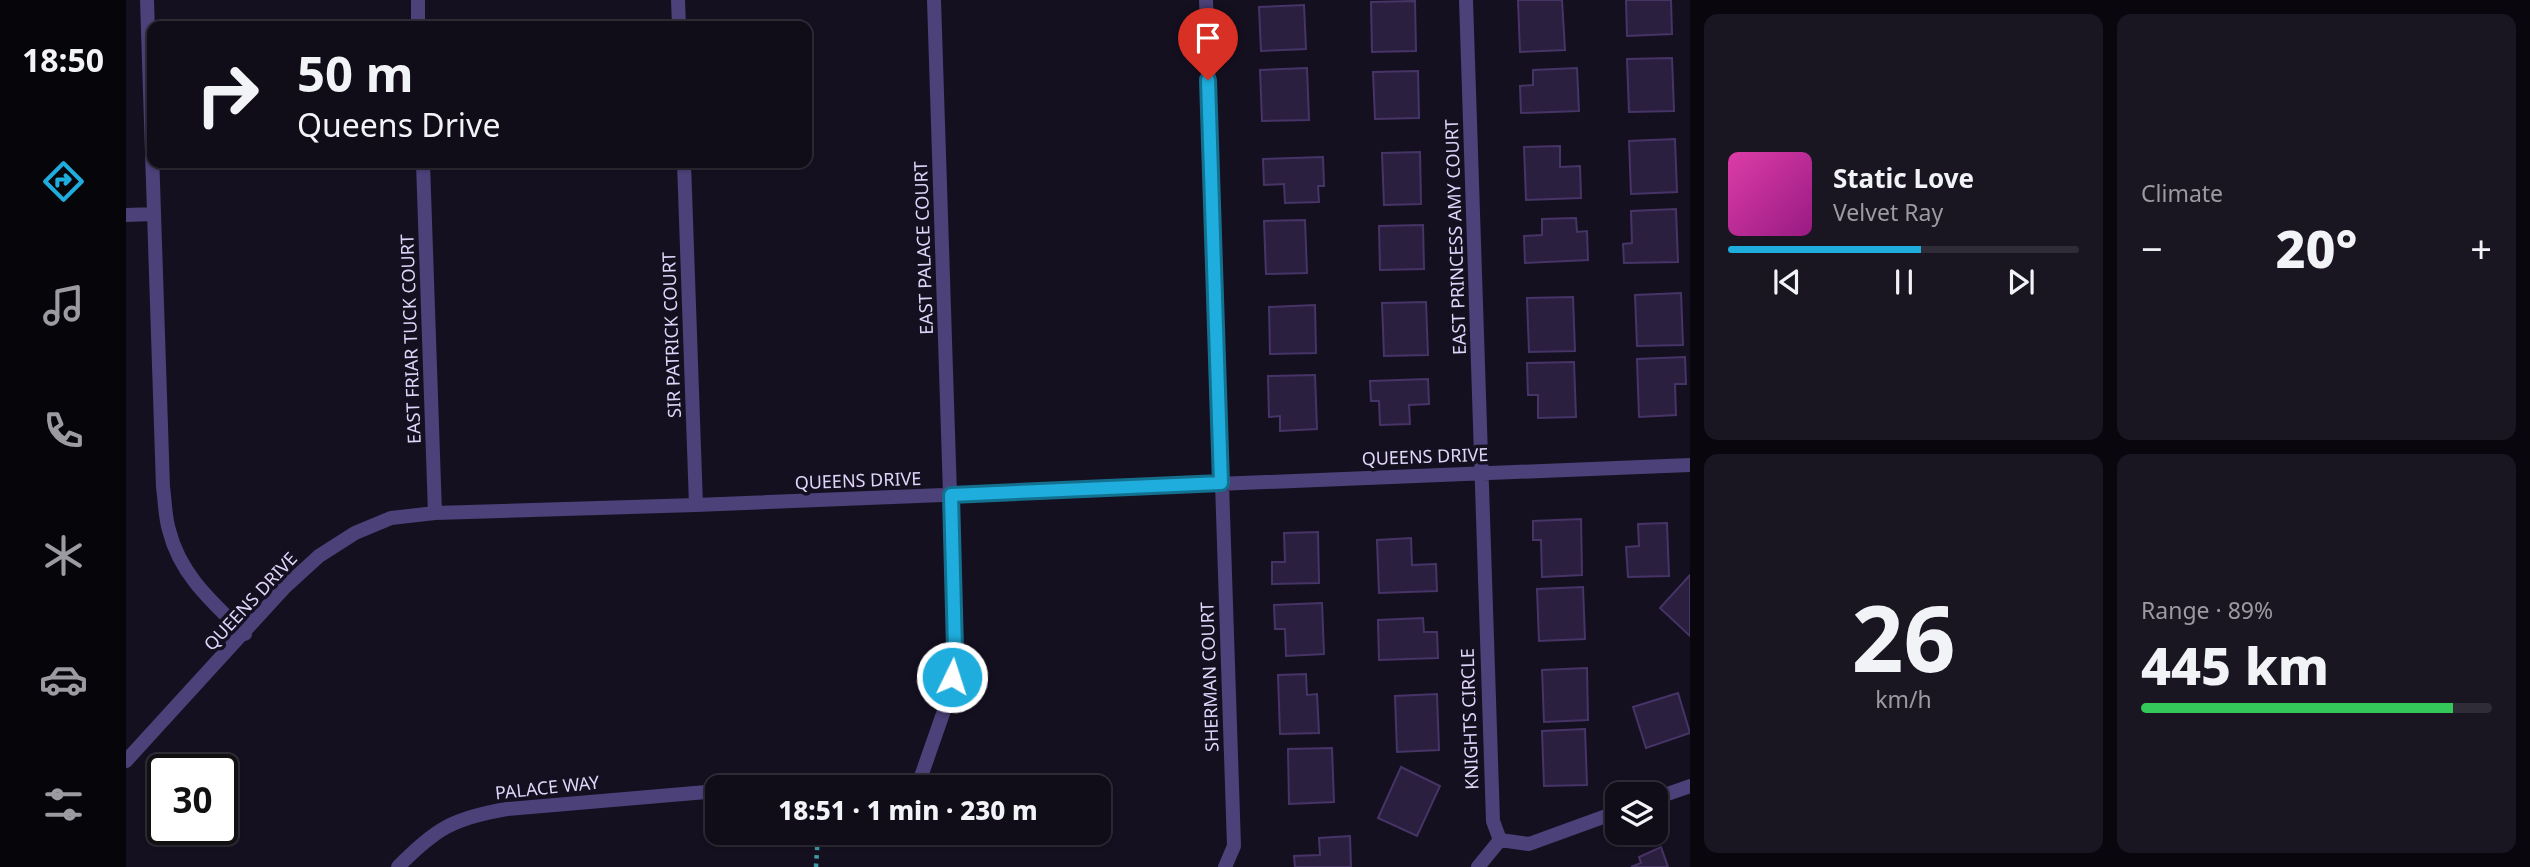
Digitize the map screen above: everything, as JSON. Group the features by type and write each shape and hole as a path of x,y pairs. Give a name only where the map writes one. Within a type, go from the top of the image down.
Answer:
{"street":[{"path":"147,0 148,21"},
{"path":"418,0 418,21"},
{"path":"678,0 679,21"},
{"name":"EAST PALACE COURT","path":"933,0 951,495"},
{"name":"SHERMAN COURT","path":"1206,0 1234,846 1226,867"},
{"name":"EAST PRINCESS AMY COURT","path":"1466,0 1481,473"},
{"path":"152,168 163,487 169,530 181,562 200,590 245,634"},
{"name":"EAST FRIAR TUCK COURT","path":"423,168 435,513"},
{"name":"SIR PATRICK COURT","path":"684,168 696,505"},
{"path":"126,215 154,214"},
{"name":"QUEENS DRIVE","path":"126,761 245,634 285,587 319,556 355,533 391,518 435,513 1690,465"},
{"name":"KNIGHTS CIRCLE","path":"1481,473 1491,794 1493,821 1500,840"},
{"path":"922,775 947,702 955,649 951,495"},
{"path":"1668,794 1690,786"},
{"name":"PALACE WAY","path":"398,867 443,827 476,814 705,792"},
{"path":"1478,867 1500,840 1529,844 1605,816"}],"path":[{"path":"816,867 817,845"}],"building":[{"path":"1518,0 1562,0 1565,50 1520,52"},
{"path":"1626,0 1671,0 1672,34 1627,36"},
{"path":"1415,1 1416,51 1372,52 1371,2"},
{"path":"1304,5 1306,49 1261,51 1259,7"},
{"path":"1672,58 1674,111 1629,112 1627,59"},
{"path":"1307,68 1309,120 1262,121 1260,70"},
{"path":"1577,68 1579,111 1521,113 1520,86 1533,85 1533,70"},
{"path":"1418,71 1419,118 1375,119 1373,72"},
{"path":"1675,139 1677,192 1631,194 1629,141"},
{"path":"1560,146 1560,167 1580,166 1581,198 1526,200 1524,147"},
{"path":"1420,152 1421,204 1384,205 1382,153"},
{"path":"1323,157 1324,186 1318,186 1319,202 1285,203 1284,184 1264,185 1263,159"},
{"path":"1676,209 1678,262 1624,263 1623,244 1632,243 1631,211"},
{"path":"1576,218 1577,232 1587,231 1588,260 1525,263 1524,236 1542,235 1542,219"},
{"path":"1305,220 1307,273 1266,274 1264,221"},
{"path":"1423,225 1424,269 1380,270 1379,226"},
{"path":"1681,293 1683,345 1637,346 1635,295"},
{"path":"1573,297 1575,351 1529,352 1527,298"},
{"path":"1426,302 1428,355 1384,356 1382,303"},
{"path":"1315,305 1316,353 1270,354 1269,307"},
{"path":"1685,357 1686,384 1675,384 1676,415 1639,417 1637,359"},
{"path":"1574,362 1576,417 1538,418 1538,395 1528,395 1527,363"},
{"path":"1315,375 1317,429 1280,431 1280,416 1269,417 1268,376"},
{"path":"1428,379 1429,404 1409,405 1410,424 1380,425 1379,401 1371,401 1370,381"},
{"path":"1581,519 1582,575 1542,577 1541,540 1533,540 1533,521"},
{"path":"1667,523 1669,576 1628,577 1626,547 1639,546 1638,524"},
{"path":"1318,532 1319,583 1272,584 1272,562 1285,562 1284,533"},
{"path":"1411,538 1412,565 1436,564 1437,591 1379,593 1377,540"},
{"path":"1690,575 1690,636 1660,608"},
{"path":"1583,587 1585,639 1539,641 1537,589"},
{"path":"1322,603 1324,654 1286,656 1285,629 1275,629 1274,605"},
{"path":"1423,618 1424,632 1437,632 1438,658 1379,660 1378,620"},
{"path":"1587,668 1588,720 1544,722 1542,670"},
{"path":"1306,674 1307,695 1317,694 1319,733 1280,734 1278,675"},
{"path":"1678,693 1690,733 1646,748 1633,707"},
{"path":"1437,694 1439,750 1397,752 1395,696"},
{"path":"1585,729 1587,785 1544,786 1542,731"},
{"path":"1332,748 1334,802 1289,804 1288,749"},
{"path":"1401,767 1440,786 1417,836 1378,818"},
{"path":"1350,836 1351,867 1295,867 1294,856 1320,855 1319,838"},
{"path":"1661,847 1668,867 1631,867 1641,863 1639,857"}],"route":[{"path":"952,677 955,649 951,495 1221,483 1208,80"}]}
